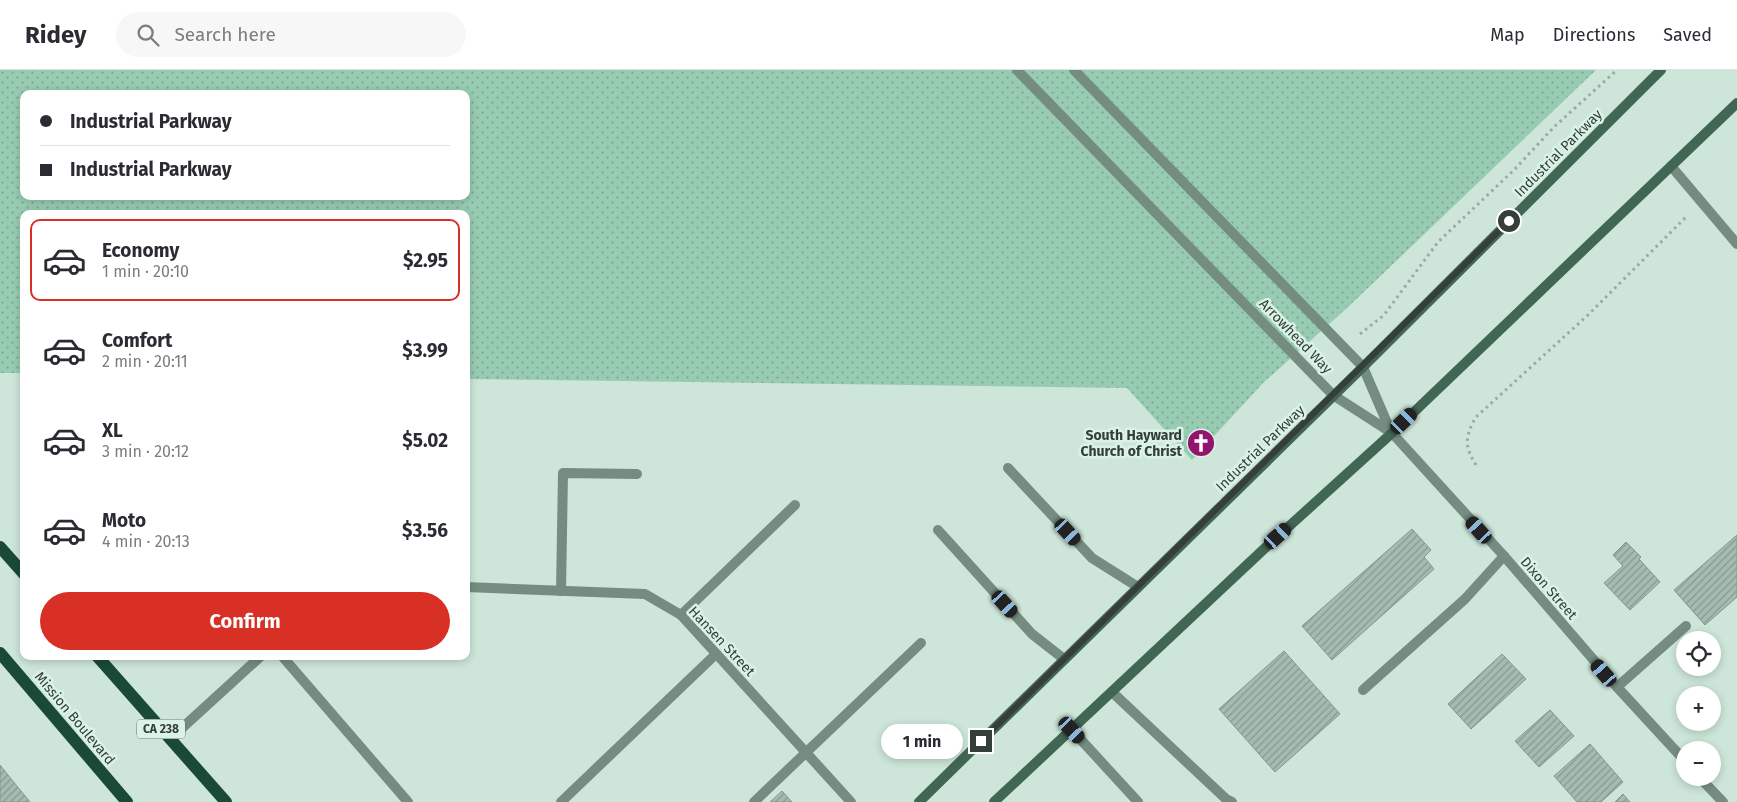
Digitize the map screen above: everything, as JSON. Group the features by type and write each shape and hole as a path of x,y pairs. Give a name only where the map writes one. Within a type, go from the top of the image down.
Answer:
{"main road":[{"name":"Industrial Parkway","path":"919,802 1363,367 1661,70"},
{"path":"994,802 1271,543 1392,433 1737,103"},
{"path":"0,547 20,570"},
{"name":"Mission Boulevard","path":"0,653 127,802"},
{"name":"CA 238","path":"101,660 226,802"}],"street":[{"name":"Arrowhead Way","path":"1018,70 1334,395 1392,433"},
{"name":"Arrowhead Way","path":"1074,70 1363,367 1392,433"},
{"path":"1671,166 1737,244"},
{"name":"Dixon Street","path":"1392,433 1504,556 1617,688 1676,751"},
{"path":"1008,468 1092,558 1138,587"},
{"path":"561,591 563,473 638,474"},
{"path":"681,615 795,505"},
{"path":"938,530 1032,634 1064,659"},
{"path":"1363,690 1466,599 1504,556"},
{"name":"Hansen Street","path":"470,587 645,594 681,615 851,802"},
{"path":"1617,688 1686,626"},
{"path":"754,802 921,643"},
{"path":"561,802 716,654"},
{"path":"170,739 257,660"},
{"path":"285,660 408,802"},
{"path":"1112,692 1232,802"},
{"path":"1072,730 1138,802"},
{"path":"1708,786 1723,802"}],"path":[{"path":"1360,334 1384,315 1438,242 1514,170 1554,127 1617,70"},
{"path":"1476,465 1469,454 1467,441 1468,431 1476,417 1588,315 1694,210"}],"green space":[{"path":"0,70 1596,70 1347,308 1264,382 1192,460 1127,388 470,379 470,210 20,210 20,373 0,373"}],"building":[{"path":"1412,529 1431,550 1424,557 1434,569 1332,660 1302,626"},
{"path":"1737,535 1737,597 1705,625 1674,590"},
{"path":"1626,542 1641,557 1639,559 1660,582 1630,610 1604,583 1623,566 1613,555"},
{"path":"1284,651 1340,714 1275,772 1219,709"},
{"path":"1502,654 1526,679 1471,729 1448,704"},
{"path":"1550,710 1574,736 1539,767 1515,741"},
{"path":"1590,744 1623,782 1601,802 1577,802 1554,776"},
{"path":"0,765 12,780 30,802 0,802"},
{"path":"782,791 792,802 770,802"},
{"path":"1623,794 1630,802 1615,802"}],"place":[{"name":"South Hayward Church of Christ","path":"1201,443"}],"route":[{"path":"981,741 1363,367 1509,221"}]}
